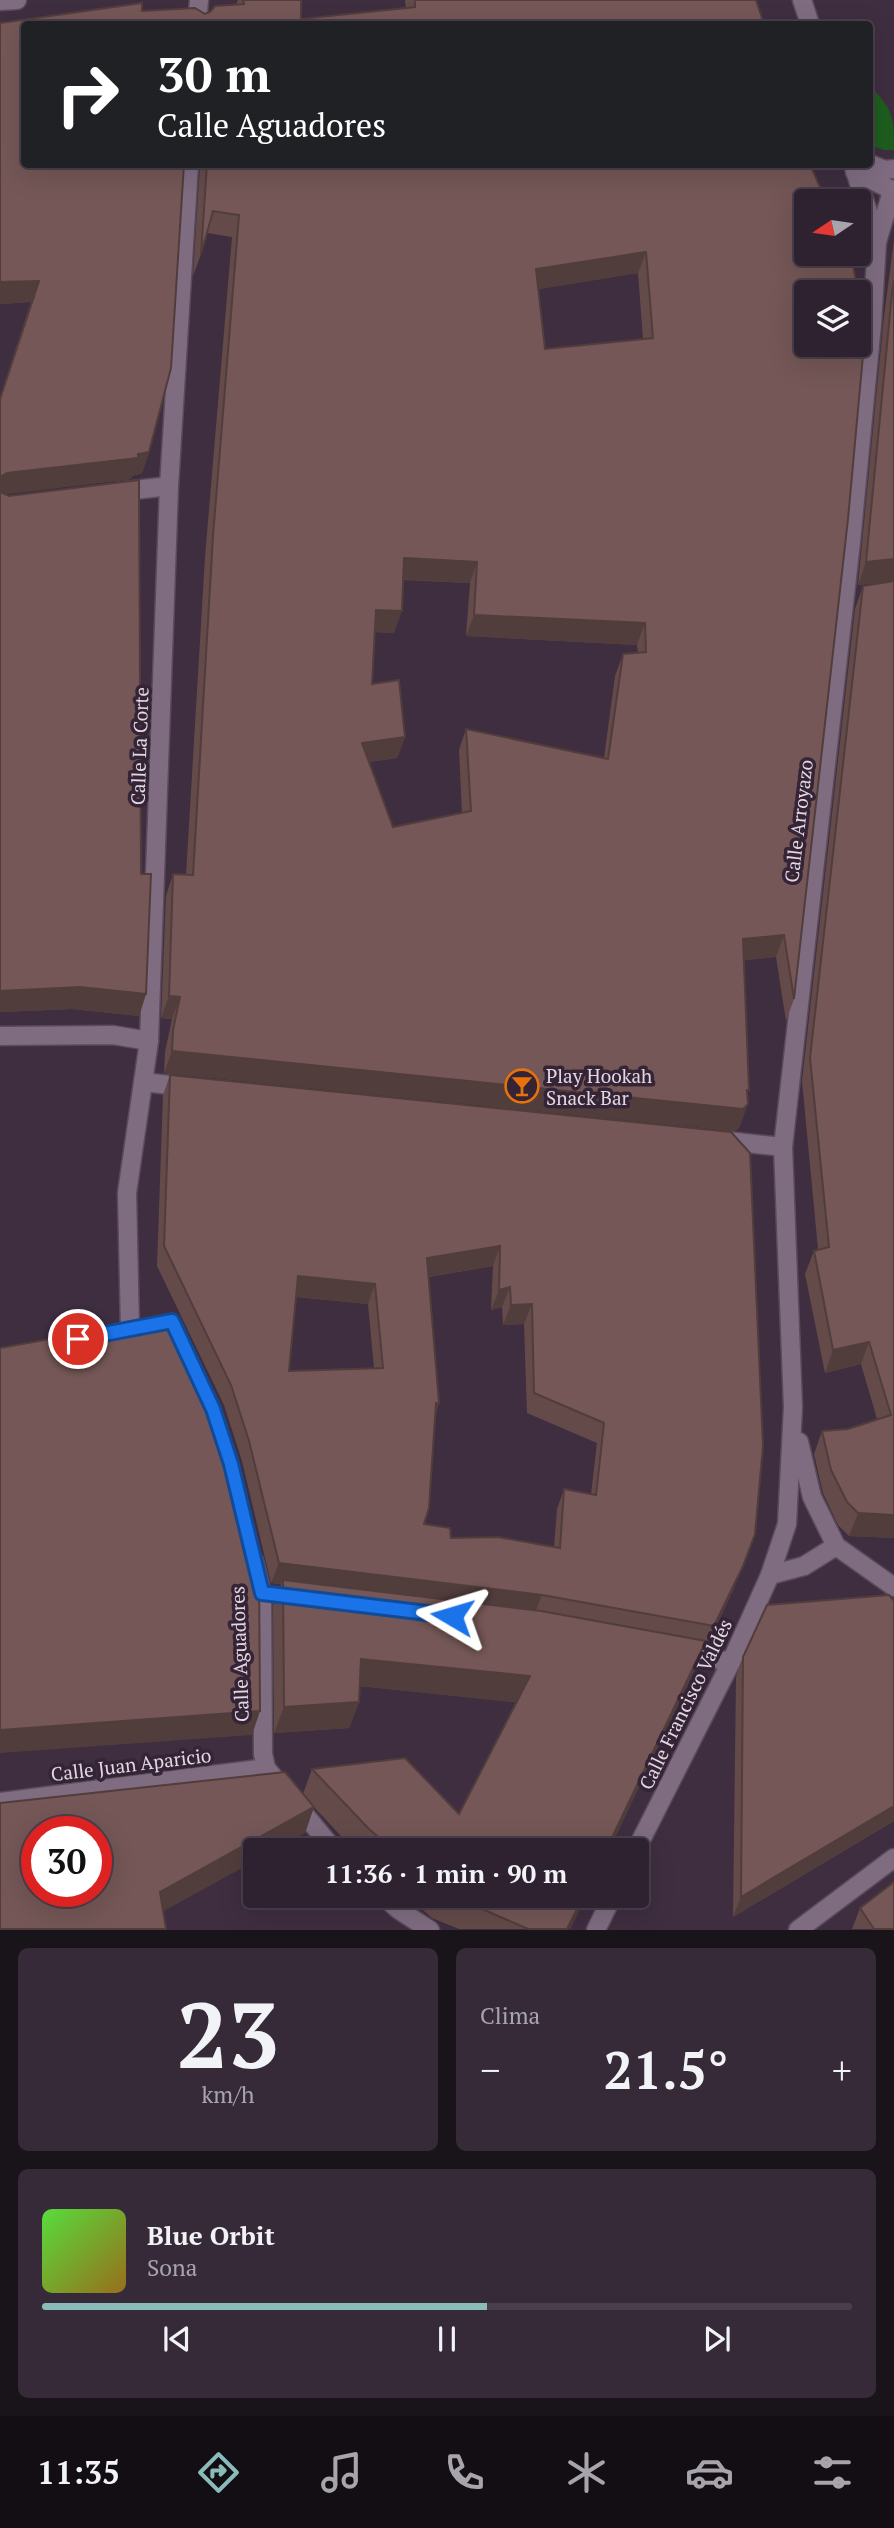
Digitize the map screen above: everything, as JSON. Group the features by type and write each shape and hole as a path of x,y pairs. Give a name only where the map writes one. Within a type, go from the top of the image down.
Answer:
{"street":[{"path":"0,1 17,0"},
{"path":"197,21 199,0"},
{"path":"802,0 809,21"},
{"name":"Calle La Corte","path":"151,1325 124,1329 127,1193 149,1041 169,486 189,168"},
{"path":"859,168 877,242"},
{"path":"860,168 894,193 890,198 877,242"},
{"path":"868,168 894,169"},
{"name":"Calle Arroyazo","path":"770,1575 787,1524 793,1407 783,1147 851,598 877,242"},
{"path":"100,494 169,486"},
{"path":"0,1036 113,1035 149,1041"},
{"path":"143,1082 212,1089"},
{"path":"696,1138 783,1147"},
{"name":"Calle Arroyazo","path":"793,1407 801,1456 812,1497 836,1546"},
{"name":"Calle Aguadores","path":"250,1542 269,1594 263,1754 266,1768"},
{"path":"770,1575 804,1566 836,1546 894,1587"},
{"name":"Calle Francisco Valdés","path":"642,1838 731,1662 770,1575"},
{"path":"666,1650 731,1662"},
{"path":"266,1768 324,1838"},
{"name":"Calle Juan Aparicio","path":"0,1802 266,1768"},
{"path":"798,1930 894,1858"},
{"path":"396,1908 429,1930"},
{"path":"596,1930 607,1908"}],"green space":[{"path":"873,89 891,115 894,150 873,146"}],"building":[{"path":"243,0 301,0 301,19 415,7 415,0 756,0 763,21 21,21 21,168 184,168 171,368 149,452 138,454 138,458 7,473 0,477 0,399 39,281 0,282 0,23 142,3 142,11 195,8 205,14 215,6 244,4"},
{"path":"207,168 812,168 821,189 794,189 794,266 853,266 856,280 794,280 794,357 863,357 848,519 794,999 784,935 743,939 749,1090 748,1104 743,1109 172,1051 180,997 169,996 173,874 193,875 213,536 239,215 213,211 201,254","holes":["646,252 653,338 545,349 536,269","404,558 477,562 474,615 645,623 646,652 623,654 608,759 466,729 471,811 393,827 362,743 405,737 399,680 372,684 376,610 402,611"]},
{"path":"894,280 894,559 866,562 892,293"},
{"path":"139,480 141,874 151,874 146,994 80,987 0,991 0,492 9,496"},
{"path":"894,581 894,1515 858,1513 847,1502 831,1470 822,1431 848,1429 891,1415 869,1342 833,1350 814,1251 829,1247 810,1058 863,586"},
{"path":"170,1075 731,1132 750,1153 763,1446 755,1534 714,1626 542,1595 279,1563 249,1441 231,1385 164,1246","holes":["500,1246 499,1290 510,1287 511,1305 532,1304 534,1393 604,1423 596,1495 564,1489 560,1548 498,1537 451,1538 450,1528 424,1524 429,1508 436,1403 439,1403 427,1258","298,1276 375,1284 383,1368 289,1371"]},
{"path":"177,1316 211,1389 229,1443 259,1570 260,1711 0,1730 0,1348"},
{"path":"283,1580 541,1611 706,1641 612,1838 379,1838 312,1769 405,1758 459,1814 530,1676 361,1659 359,1702 284,1707"},
{"path":"889,1595 894,1601 894,1806 741,1897 743,1657 767,1605"},
{"path":"285,1772 314,1807 258,1838 243,1838 243,1846 160,1892 166,1929 0,1929 0,1803"},
{"path":"894,1882 894,1929 874,1929 860,1908"},
{"path":"480,1908 578,1908 567,1929 528,1929"}],"place":[{"name":"Play Hookah Snack Bar","path":"522,1086"}],"route":[{"path":"78,1339 172,1321 213,1409 231,1464 262,1593 452,1616"}]}
